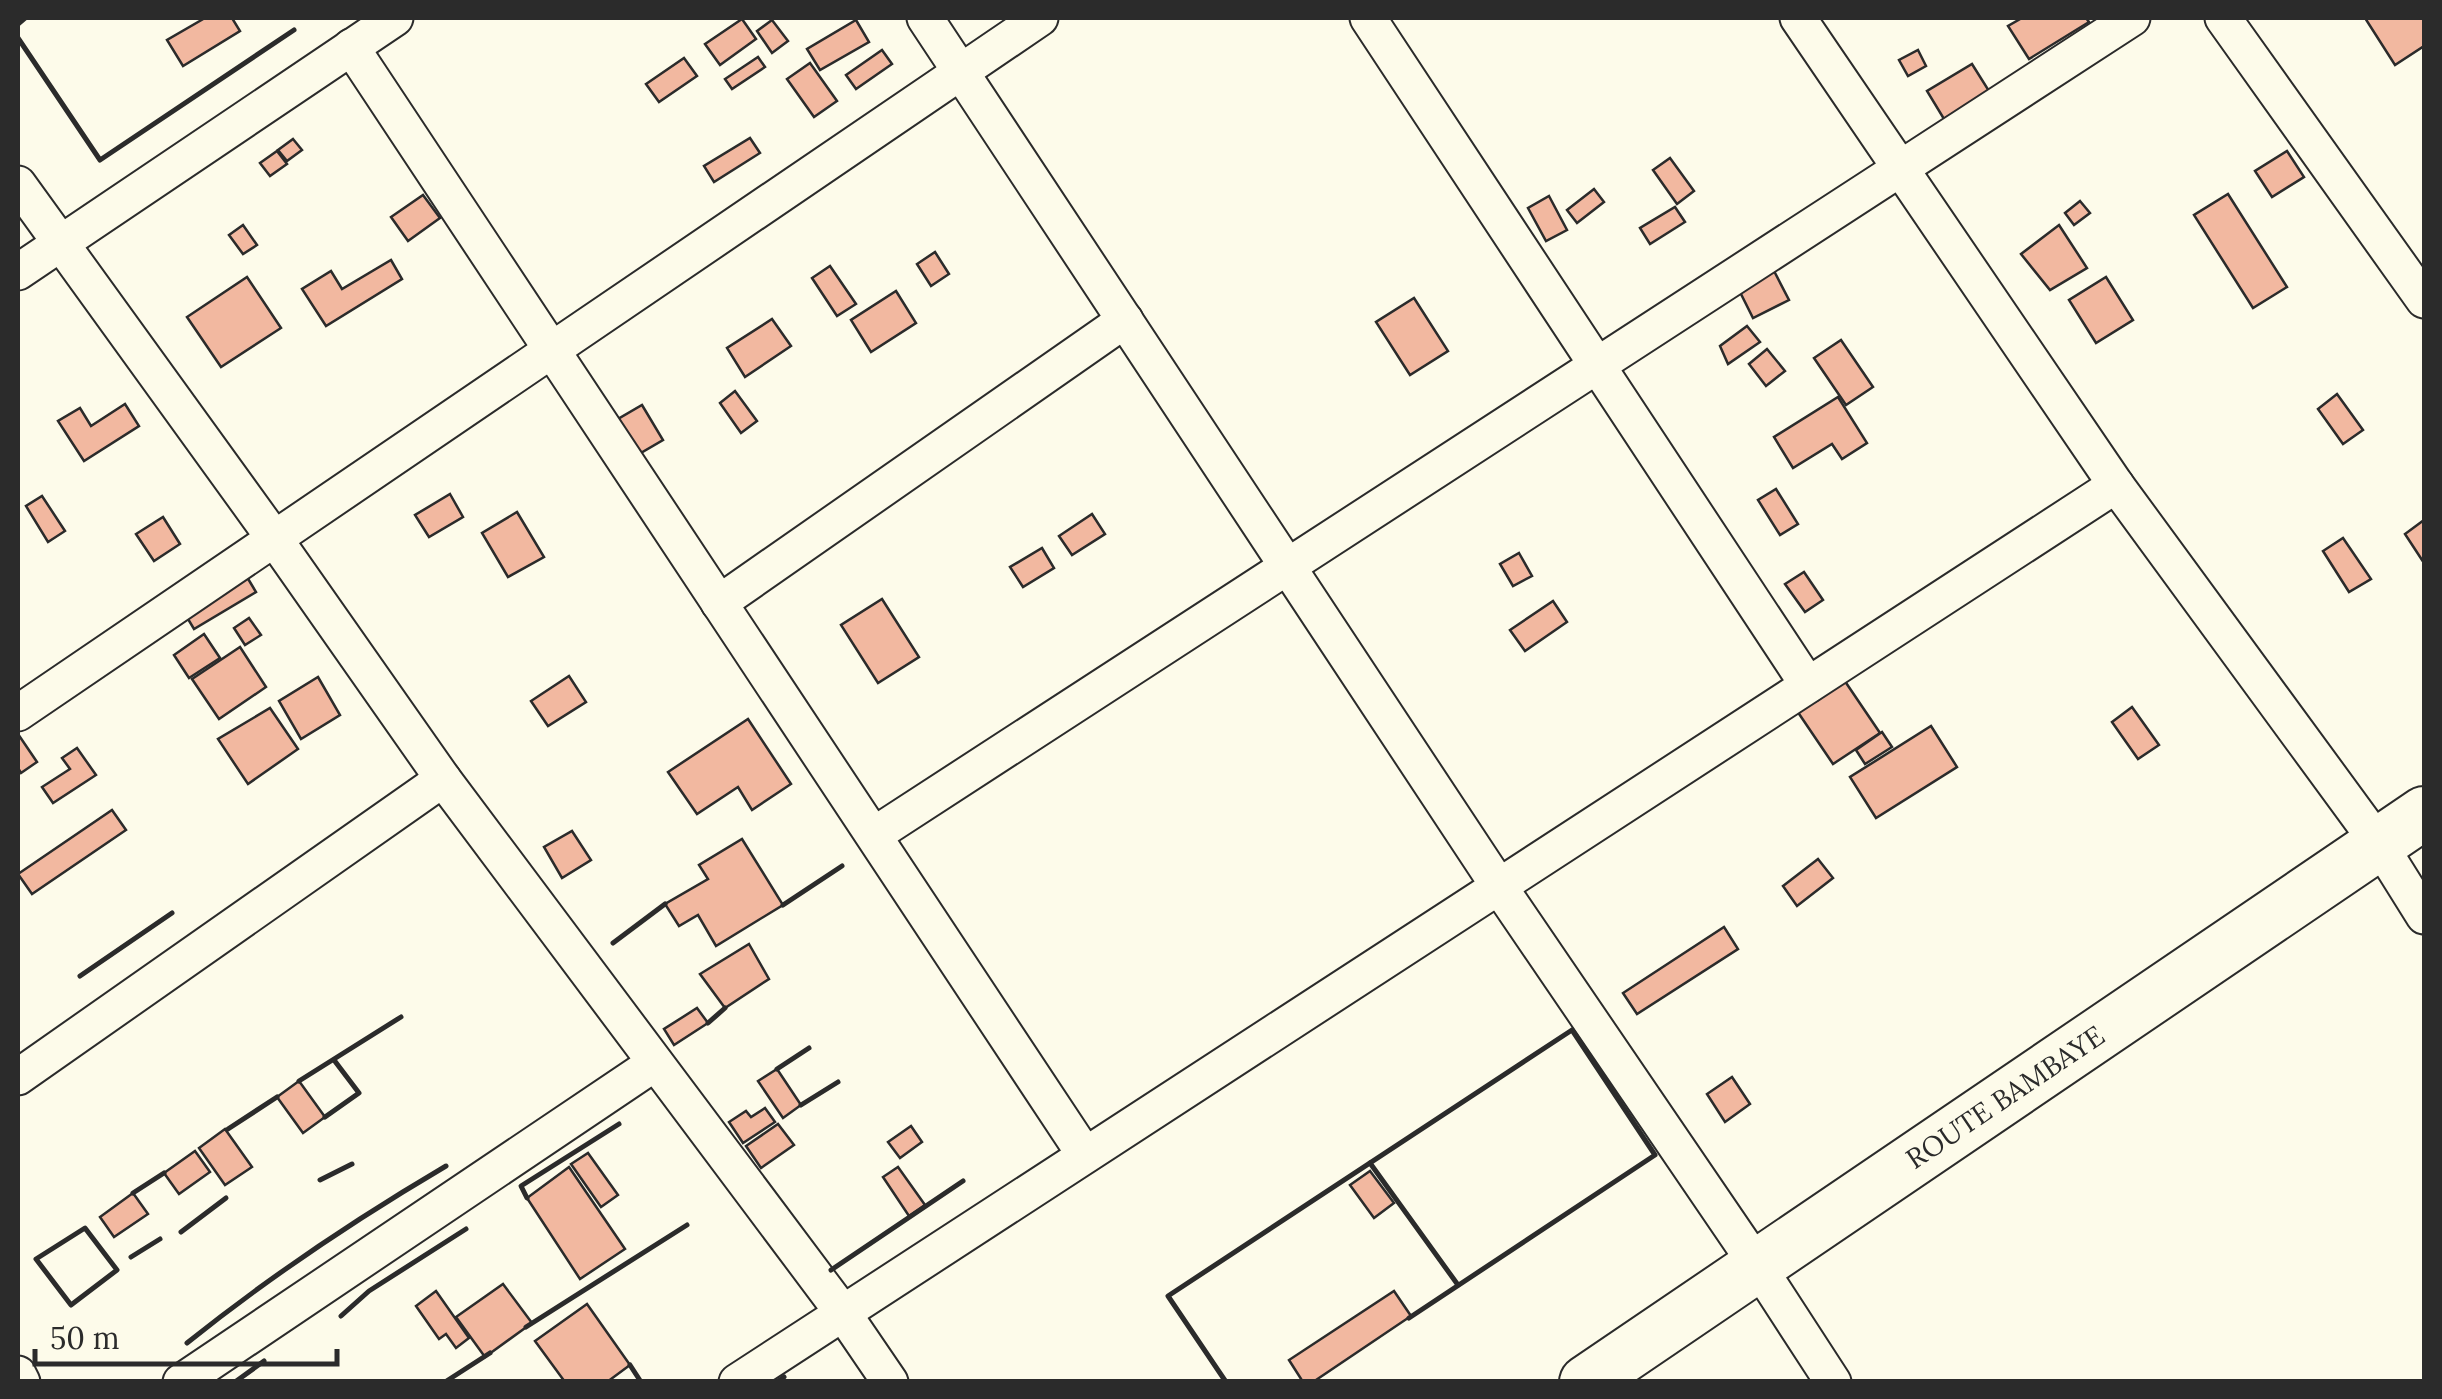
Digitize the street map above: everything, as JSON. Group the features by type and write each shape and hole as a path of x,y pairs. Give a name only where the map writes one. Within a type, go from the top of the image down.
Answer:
{"street":[{"path":"18,272 395,18"},
{"path":"925,18 1832,1382"},
{"path":"18,712 1040,18"},
{"path":"1368,18 1808,685"},
{"path":"1798,18 2116,485 2379,844 2424,916"},
{"path":"874,835 2132,18"},
{"path":"2223,18 2424,298"},
{"path":"351,47 1085,1154"},
{"path":"18,184 443,779 843,1313 890,1382"},
{"path":"719,603 1124,320"},
{"path":"737,1382 2116,485"},
{"path":"18,1076 443,779"},
{"name":"ROUTE BAMBAYE","path":"1586,1382 2424,813"},
{"path":"181,1382 656,1062"},
{"path":"18,1374 22,1382"}],"building":[{"path":"205,18 232,18 240,31 183,66 167,40"},
{"path":"2022,18 2086,18 2089,22 2029,59 2008,26"},
{"path":"2365,18 2422,18 2424,46 2395,65"},
{"path":"742,19 756,39 720,65 705,44"},
{"path":"772,20 788,41 772,53 757,31"},
{"path":"856,20 869,42 820,70 807,49"},
{"path":"882,50 892,64 856,89 846,75"},
{"path":"1918,50 1926,66 1908,76 1899,60"},
{"path":"758,57 765,67 732,89 725,79"},
{"path":"684,58 697,76 659,102 646,84"},
{"path":"810,63 837,101 814,117 787,79"},
{"path":"1972,64 1989,91 1944,119 1927,91"},
{"path":"750,138 760,153 714,182 704,166"},
{"path":"293,139 302,150 287,161 278,150"},
{"path":"277,151 287,164 270,176 260,163"},
{"path":"2287,151 2304,177 2272,197 2255,171"},
{"path":"1670,158 1694,191 1677,204 1653,170"},
{"path":"1594,189 1604,202 1577,223 1567,210"},
{"path":"2228,194 2287,287 2253,308 2194,215"},
{"path":"423,195 440,218 408,241 391,217"},
{"path":"1549,196 1567,230 1546,241 1528,208"},
{"path":"2080,201 2090,213 2074,225 2065,213"},
{"path":"1675,207 1685,222 1650,244 1640,228"},
{"path":"243,225 257,245 243,254 229,235"},
{"path":"2059,225 2087,268 2050,290 2021,254"},
{"path":"935,252 949,274 931,286 917,264"},
{"path":"391,260 402,279 326,326 302,289 331,271 342,289"},
{"path":"830,266 856,304 837,316 812,278"},
{"path":"1773,269 1789,300 1753,318 1738,288"},
{"path":"247,277 281,328 221,367 187,317"},
{"path":"2106,277 2133,320 2096,343 2069,300"},
{"path":"896,291 916,323 871,352 851,320"},
{"path":"1414,298 1448,351 1410,375 1376,322"},
{"path":"772,319 791,346 745,377 727,348"},
{"path":"1747,326 1760,342 1728,364 1720,346"},
{"path":"1841,340 1873,387 1846,405 1814,358"},
{"path":"1767,349 1785,371 1766,386 1749,364"},
{"path":"735,391 757,421 741,433 720,403"},
{"path":"2337,394 2363,430 2343,444 2318,409"},
{"path":"1838,397 1867,443 1842,459 1832,444 1793,468 1774,437"},
{"path":"125,404 139,426 84,461 58,421 80,408 91,426"},
{"path":"642,405 663,440 639,454 618,419"},
{"path":"1776,489 1798,524 1780,535 1758,500"},
{"path":"450,494 463,517 429,537 415,515"},
{"path":"42,496 65,531 48,542 26,506"},
{"path":"517,512 544,557 508,577 482,533"},
{"path":"1092,514 1105,534 1072,555 1059,536"},
{"path":"163,517 180,544 154,561 136,534"},
{"path":"2424,520 2424,563 2405,534"},
{"path":"2343,538 2371,579 2349,592 2323,551"},
{"path":"1042,548 1054,568 1023,587 1010,567"},
{"path":"1519,553 1532,576 1513,586 1500,564"},
{"path":"244,572 256,592 194,629 182,609"},
{"path":"1804,572 1823,600 1805,612 1785,584"},
{"path":"882,599 919,657 878,683 841,625"},
{"path":"1553,601 1567,622 1525,651 1510,630"},
{"path":"249,618 261,635 245,645 234,628"},
{"path":"204,634 220,658 189,678 174,655"},
{"path":"240,647 266,687 219,719 192,679"},
{"path":"1836,668 1880,733 1833,764 1789,699"},
{"path":"569,676 586,702 548,726 531,701"},
{"path":"318,677 340,715 301,739 279,701"},
{"path":"2132,707 2159,745 2138,759 2112,722"},
{"path":"270,708 298,749 248,784 218,739"},
{"path":"748,719 791,784 752,810 738,787 697,814 668,772"},
{"path":"1931,726 1957,767 1876,818 1850,777"},
{"path":"1882,732 1892,747 1865,764 1856,750"},
{"path":"18,734 37,762 21,773 18,768"},
{"path":"77,748 96,775 53,803 42,787 70,769 62,758"},
{"path":"112,810 126,830 32,894 18,874"},
{"path":"572,831 591,860 562,878 544,847"},
{"path":"742,839 783,905 716,946 698,915 679,926 665,904 708,879 699,865"},
{"path":"1818,859 1833,878 1797,906 1783,886"},
{"path":"1724,927 1738,949 1637,1014 1623,993"},
{"path":"749,944 769,979 725,1008 700,974"},
{"path":"697,1008 708,1023 674,1045 664,1029"},
{"path":"777,1069 801,1105 783,1118 758,1081"},
{"path":"1732,1077 1750,1104 1725,1122 1707,1094"},
{"path":"299,1081 325,1117 303,1133 277,1097"},
{"path":"765,1108 775,1122 743,1143 729,1122 746,1111 751,1117"},
{"path":"778,1124 794,1145 761,1168 746,1146"},
{"path":"911,1126 922,1142 900,1158 888,1142"},
{"path":"225,1129 252,1167 225,1185 199,1148"},
{"path":"195,1151 210,1172 179,1194 164,1173"},
{"path":"588,1153 618,1195 601,1207 571,1164"},
{"path":"569,1167 625,1249 580,1279 527,1198"},
{"path":"898,1167 925,1205 909,1216 883,1177"},
{"path":"1370,1171 1394,1203 1374,1218 1350,1185"},
{"path":"133,1193 148,1214 114,1237 100,1217"},
{"path":"503,1284 532,1323 485,1357 456,1317"},
{"path":"436,1291 469,1338 456,1348 446,1334 439,1339 416,1306"},
{"path":"1394,1291 1411,1316 1313,1382 1303,1382 1289,1360"},
{"path":"587,1304 630,1365 607,1382 565,1382 535,1341"}],"wall":[{"path":"18,24 25,18"},
{"path":"18,38 100,160 294,30"},
{"path":"783,905 842,866"},
{"path":"613,943 665,904"},
{"path":"80,976 172,913"},
{"path":"708,1023 725,1008"},
{"path":"299,1081 401,1017"},
{"path":"1226,1382 1168,1296 1572,1030 1655,1155 1409,1318"},
{"path":"777,1069 809,1048"},
{"path":"325,1117 359,1093 334,1060"},
{"path":"801,1105 838,1082"},
{"path":"228,1129 277,1097"},
{"path":"527,1198 521,1186 619,1124"},
{"path":"1370,1163 1458,1285"},
{"path":"320,1180 352,1164"},
{"path":"187,1343 313,1250 446,1166"},
{"path":"133,1193 164,1173"},
{"path":"831,1270 963,1181"},
{"path":"181,1232 226,1198"},
{"path":"526,1327 687,1225"},
{"path":"85,1228 117,1270 71,1305 36,1259 85,1228"},
{"path":"341,1316 369,1291 466,1229"},
{"path":"131,1257 160,1239"},
{"path":"445,1382 490,1353"},
{"path":"235,1382 264,1361"},
{"path":"630,1365 641,1382"},
{"path":"777,1382 784,1377"}]}
